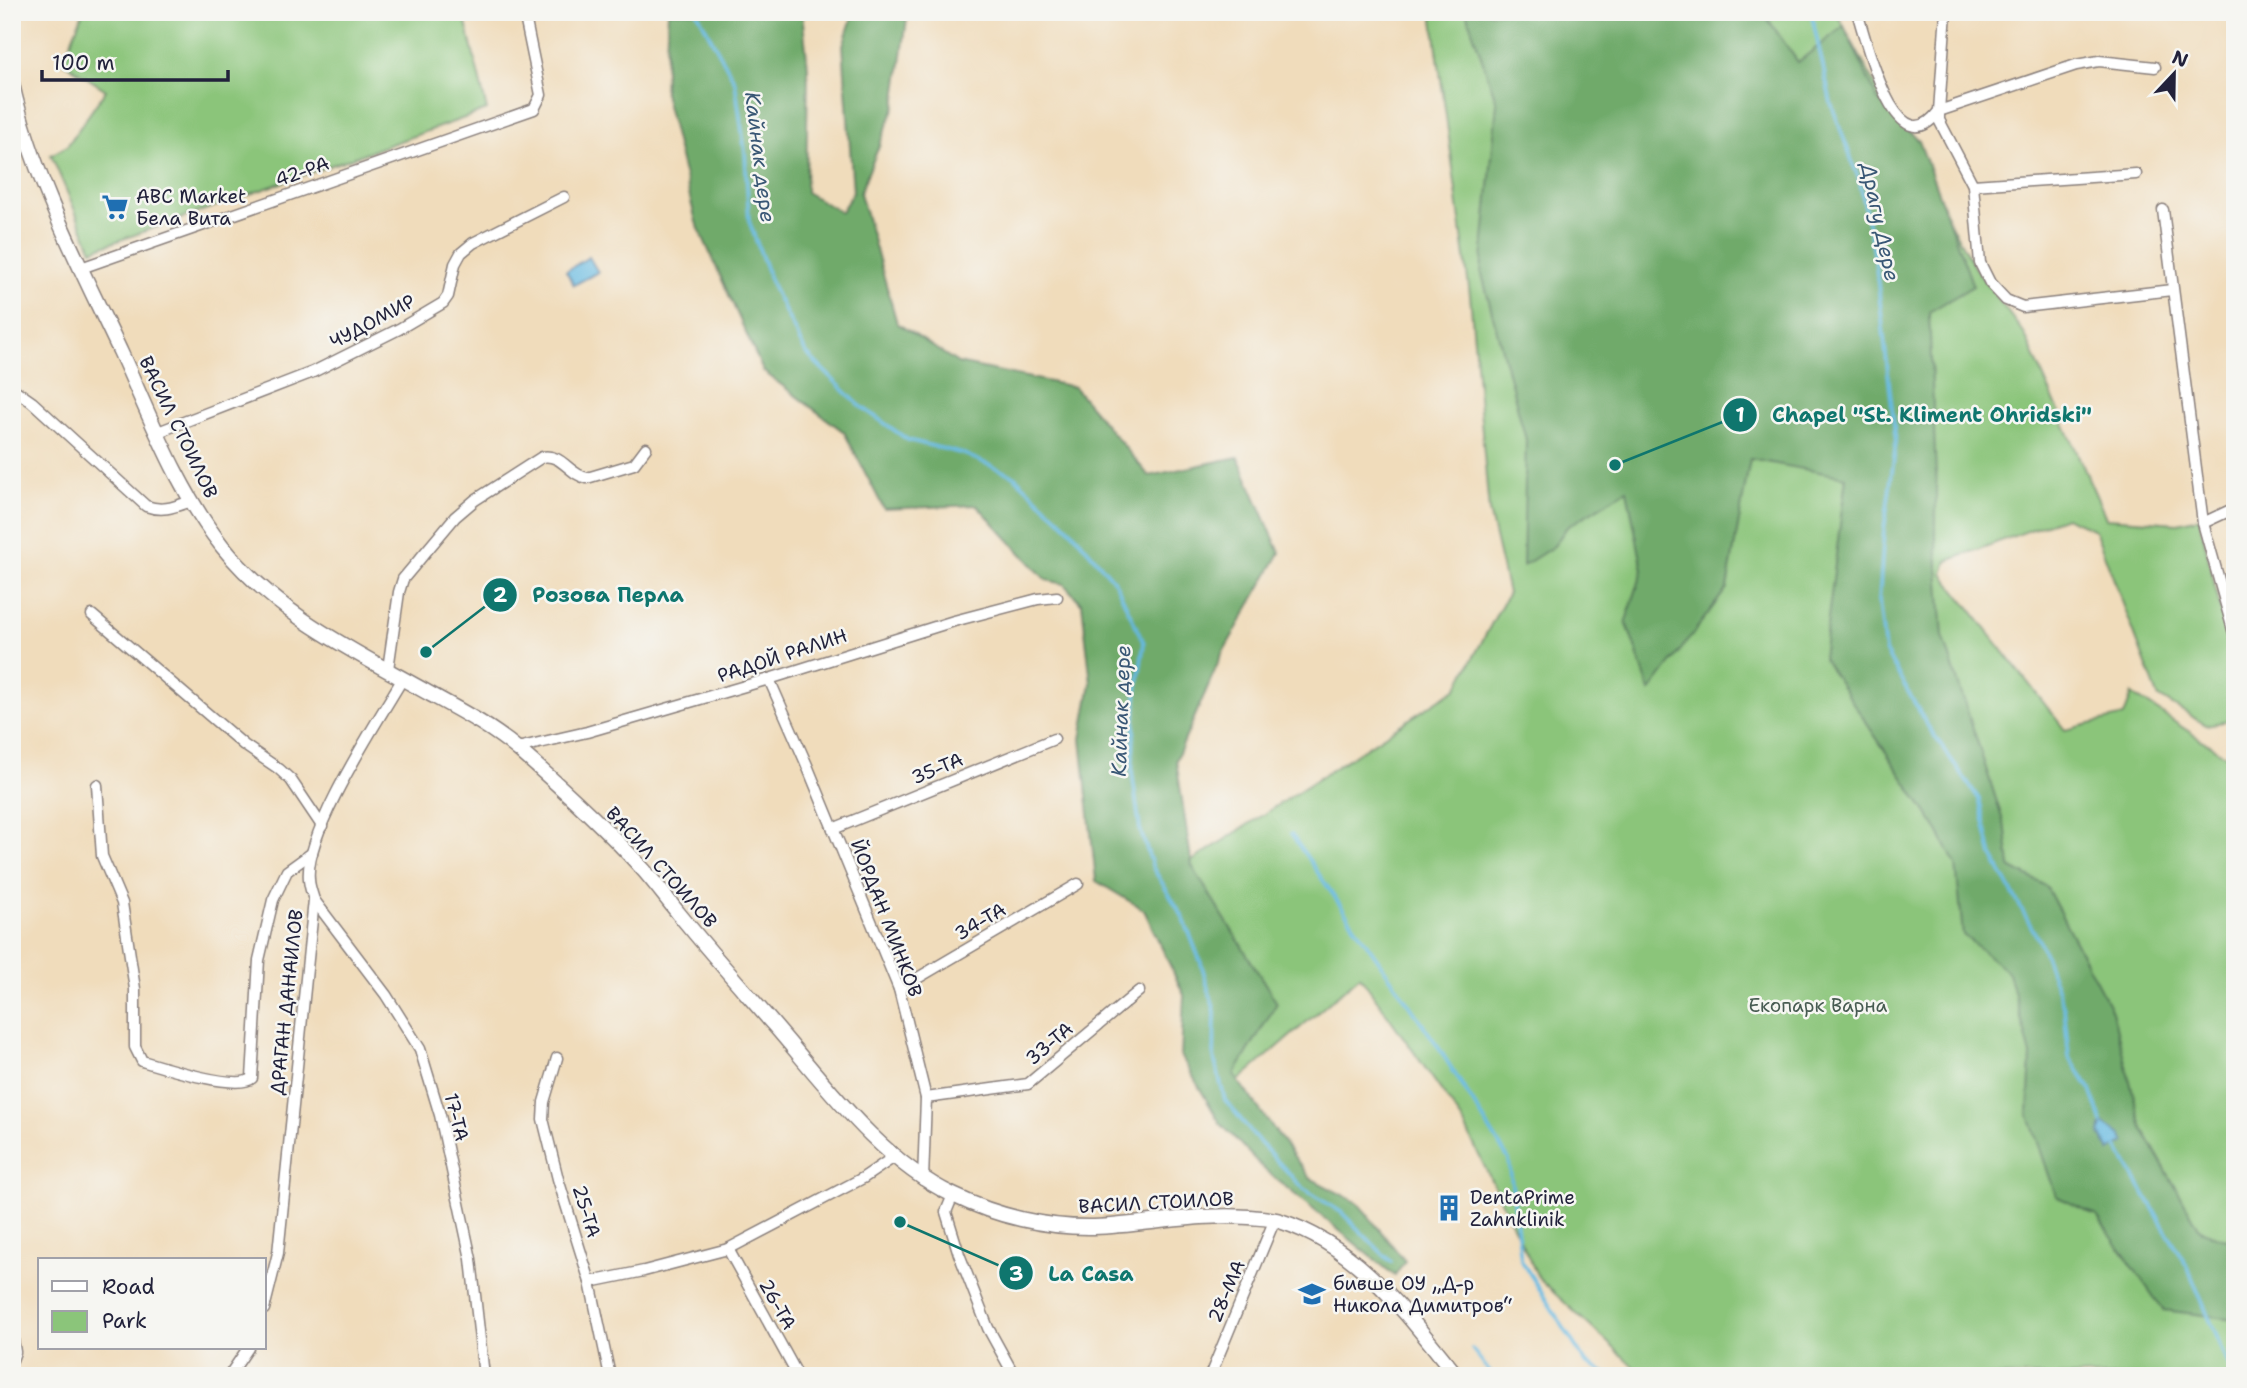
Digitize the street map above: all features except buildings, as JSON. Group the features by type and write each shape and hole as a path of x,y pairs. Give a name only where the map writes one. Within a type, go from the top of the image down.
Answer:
{"street":[{"name":"42-РА","path":"81,268 534,109 541,95 524,12"},
{"path":"1857,12 1887,103 1899,118 1913,127 1931,123 1939,111 2076,65 2099,61 2155,67"},
{"path":"1946,12 1939,120 1973,185 1980,263 1990,283 2006,300 2023,307 2172,290"},
{"name":"ВАСИЛ СТОИЛОВ","path":"12,84 32,155 81,268 191,501 225,550 274,598 307,625 487,725 517,748 608,832 642,868 831,1091 894,1157 923,1180 953,1195 1004,1215 1047,1225 1093,1227 1222,1215 1275,1219 1329,1244 1359,1264 1401,1306 1457,1376"},
{"path":"1973,185 2136,174"},
{"name":"ЧУДОМИР","path":"158,432 313,372 399,329 443,303 448,296 455,264 461,253 473,243 564,197"},
{"path":"2162,210 2203,523 2235,637"},
{"path":"12,388 32,402 146,506 159,510 170,509 191,501"},
{"path":"388,669 403,579 455,517 475,500 542,457 550,455 561,460 580,477 587,478 634,464 646,448"},
{"path":"2203,523 2235,508"},
{"name":"РАДОЙ РАЛИН","path":"517,748 587,732 769,680 954,621 1038,598 1058,597"},
{"path":"92,615 244,745 291,780 322,826"},
{"name":"ДРАГАН ДАНАИЛОВ","path":"266,1301 278,1253 314,900 309,877 312,853 352,765 404,678"},
{"name":"ЙОРДАН МИНКОВ","path":"769,680 898,989 926,1098 923,1180"},
{"name":"35-ТА","path":"833,829 1054,739"},
{"path":"97,785 102,856 122,903 135,989 135,1047 142,1061 195,1076 241,1083 252,1078 259,960 273,900 288,872 312,853"},
{"name":"34-ТА","path":"898,989 1078,884"},
{"name":"17-ТА","path":"314,900 386,995 420,1049 440,1115 471,1259 484,1376"},
{"name":"33-ТА","path":"926,1098 1028,1084 1139,991"},
{"name":"25-ТА","path":"557,1058 544,1102 543,1119 558,1179 590,1282 610,1376"},
{"path":"590,1282 728,1249 863,1178 894,1157"},
{"path":"953,1195 946,1212 959,1254 988,1328 1012,1376"},
{"name":"28-МА","path":"1210,1376 1275,1219"},
{"name":"26-ТА","path":"728,1249 798,1376"},
{"path":"12,1333 15,1352 12,1360"},
{"path":"229,1376 247,1350"}],"green space":[{"path":"83,12 466,12 464,15 487,110 92,250 51,155 67,146 106,90 63,62"},
{"path":"668,12 802,12 808,68 806,192 841,212 853,192 843,45 854,12 908,12 895,106 860,193 897,323 958,363 1074,387 1149,476 1238,457 1280,553 1222,654 1176,760 1192,866 1277,1003 1234,1075 1310,1178 1358,1203 1405,1261 1395,1276 1265,1170 1220,1123 1181,1056 1184,995 1144,910 1096,881 1081,739 1091,683 1082,604 1064,584 1046,580 977,505 884,509 844,432 763,371 696,222 664,93"},
{"name":"Екопарк Варна","path":"1432,12 1836,12 1974,267 2025,335 2106,518 2178,523 2199,518 2235,671 2235,720 2206,725 2158,696 2095,530 2065,517 1947,561 1943,574 2065,730 2124,716 2132,694 2235,762 2235,1376 1644,1376 1539,1279 1462,1120 1360,976 1236,1083 1213,1099 1193,994 1137,897 1457,688 1508,593 1489,511 1470,295"},
{"path":"1466,12 1763,12 1798,62 1844,26 1878,100 1919,141 1973,286 1929,312 1936,539 1943,636 2006,830 2010,867 2046,886 2112,1011 2142,1128 2200,1230 2235,1243 2235,1319 2163,1310 2097,1216 2056,1196 2028,1113 2031,1055 2009,973 1963,935 1956,865 1934,824 1823,658 1846,477 1750,459 1727,588 1650,691 1626,621 1643,570 1627,490 1567,527 1554,546 1523,566 1526,440 1481,271 1497,103"}],"water":[{"path":"589,257 598,272 574,285 566,271"},
{"path":"2102,1122 2121,1135 2125,1142 2110,1151 2100,1134"}],"waterway":[{"name":"Кайнак дере","path":"697,12 735,82 745,152 749,221 774,290 806,353 859,405 908,440 964,454 1014,476 1071,530 1115,582 1144,643 1136,697 1132,772 1140,829 1153,868 1183,917 1201,963 1215,1012 1214,1058 1225,1100 1261,1144 1304,1189 1341,1212 1391,1262"},
{"name":"Драгу Дере","path":"1811,12 1831,103 1860,183 1875,258 1896,443 1884,530 1879,601 1885,651 1927,725 1979,799 1992,856 2041,944 2064,1008 2069,1057 2091,1090 2102,1122"},
{"name":"Кайнак дере","path":"1291,834 1435,1042 1509,1160 1521,1260 1586,1363 1611,1376"},
{"path":"2117,1147 2188,1268 2230,1368"},
{"name":"Кайнак дере","path":"1472,1349 1493,1376"}],"place":[{"name":"ABC Market Бела Вита","path":"115,207"},
{"name":"Chapel \"St. Kliment Ohridski\"","path":"1615,465"},
{"name":"Розова Перла","path":"426,652"},
{"name":"DentaPrime Zahnklinik","path":"1449,1208"},
{"name":"La Casa","path":"900,1222"},
{"name":"бивше ОУ „Д-р Никола Димитров“","path":"1312,1294"}]}
